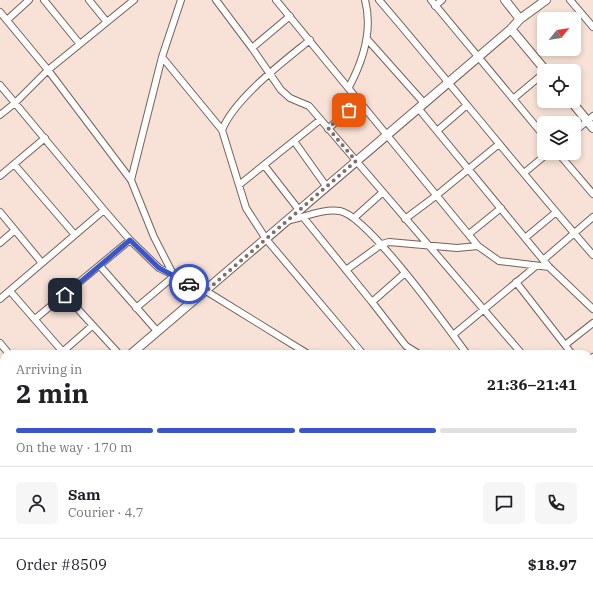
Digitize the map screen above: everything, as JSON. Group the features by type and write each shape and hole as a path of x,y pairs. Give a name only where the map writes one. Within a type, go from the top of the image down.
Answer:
{"street":[{"path":"7,20 29,0"},
{"path":"44,0 79,42"},
{"path":"89,0 106,20"},
{"path":"0,115 16,103 48,70 79,42 134,0"},
{"path":"131,180 162,57 181,0"},
{"path":"216,0 281,90 290,98 309,106 518,350"},
{"path":"276,0 388,134 478,246 499,261 549,267"},
{"path":"349,87 360,67 367,39 367,15 365,0"},
{"path":"379,0 524,173 555,213 593,255"},
{"path":"431,0 537,128"},
{"path":"435,6 442,0"},
{"path":"505,0 520,19"},
{"path":"301,214 326,186 479,57 511,29 520,19 546,0"},
{"path":"570,0 593,28"},
{"path":"0,12 48,70 131,180 154,238 174,276"},
{"path":"252,48 290,16"},
{"path":"511,29 539,64"},
{"path":"367,39 421,105 437,131 543,260 593,309"},
{"path":"222,130 227,118 269,73 310,40"},
{"path":"162,57 222,130 246,208 266,238 360,350"},
{"path":"513,99 537,79"},
{"path":"0,85 104,210 148,259 174,276 206,291 302,350"},
{"path":"328,128 360,100"},
{"path":"437,131 467,105"},
{"path":"578,108 590,119 593,128"},
{"path":"581,126 590,119"},
{"path":"239,185 320,120"},
{"path":"0,176 45,138"},
{"path":"294,141 326,186"},
{"path":"405,219 499,144"},
{"path":"524,173 540,160"},
{"path":"564,160 593,194"},
{"path":"14,164 75,235"},
{"path":"264,165 406,346 412,350"},
{"path":"354,218 383,192"},
{"path":"469,234 501,208"},
{"path":"0,299 104,210"},
{"path":"136,350 285,222 301,214 331,210 349,214 382,244 464,350"},
{"path":"0,212 42,263"},
{"path":"525,238 555,213"},
{"path":"543,260 593,218"},
{"path":"0,244 15,230"},
{"path":"36,319 130,240"},
{"path":"346,270 382,244 400,242 457,248 478,246"},
{"path":"100,266 157,332"},
{"path":"453,335 536,266"},
{"path":"372,302 405,273"},
{"path":"136,308 174,276"},
{"path":"516,282 569,350"},
{"path":"10,291 36,319 59,350"},
{"path":"65,295 115,350"},
{"path":"565,345 593,323"},
{"path":"64,350 92,326"}],"way so far":[{"path":"189,284 206,291 356,161 328,128 349,110"}],"route":[{"path":"65,295 130,240 159,268 189,284"}]}
